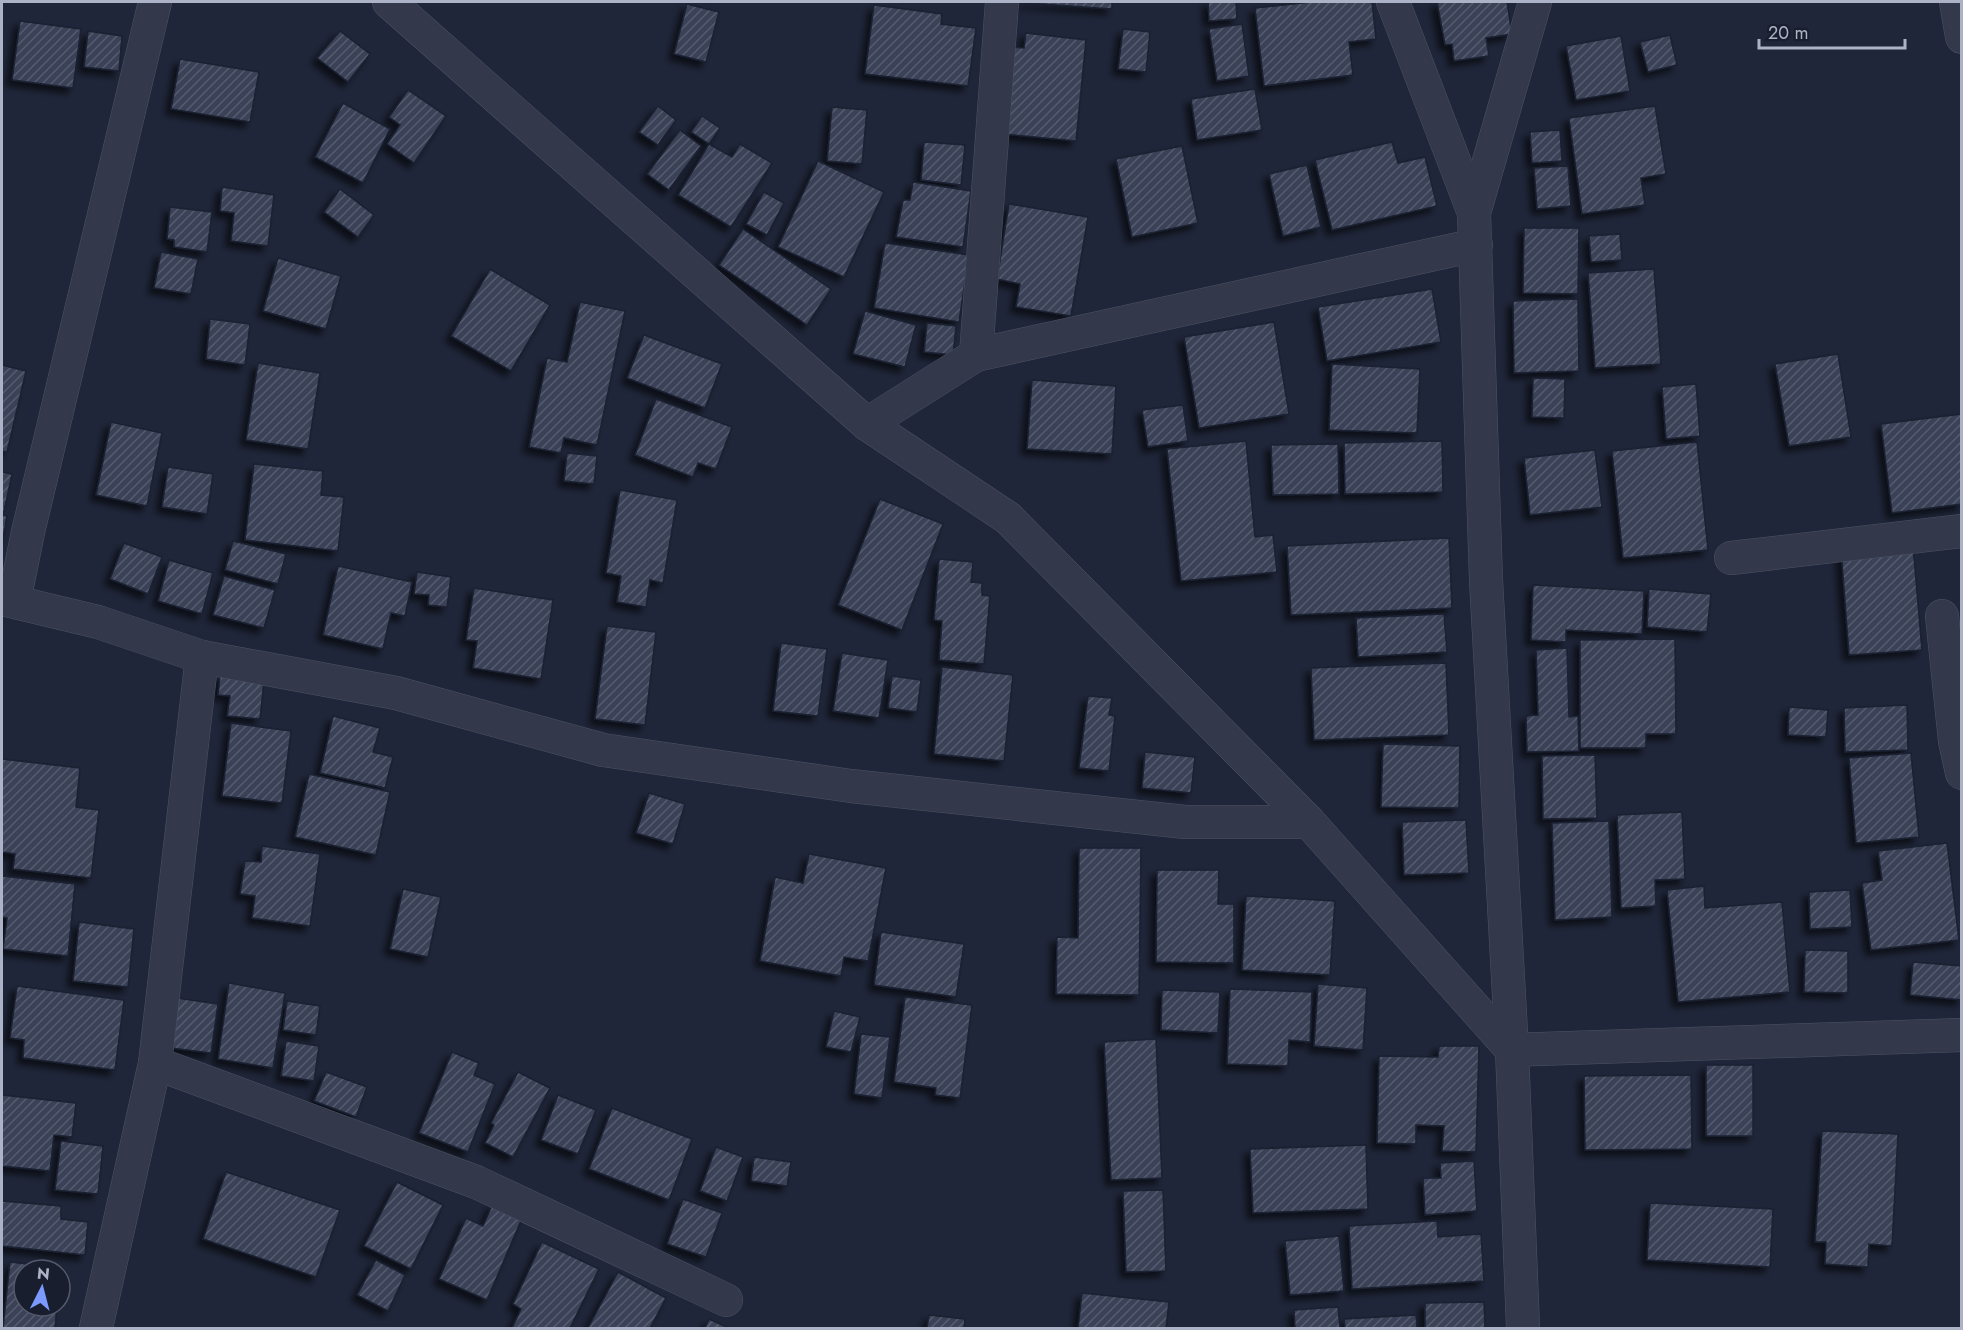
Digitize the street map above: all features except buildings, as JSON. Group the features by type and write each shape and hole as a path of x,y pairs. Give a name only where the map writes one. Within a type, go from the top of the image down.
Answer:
{"street":[{"path":"155,2 34,509 8,600 98,622 202,657 396,693 615,751 851,786 1185,822 1309,822"},
{"path":"389,2 867,424 1008,518 1309,822 1512,1050"},
{"path":"976,355 1002,2"},
{"path":"1393,2 1474,213 1486,580 1512,1050 1523,1329"},
{"path":"1474,213 1535,2"},
{"path":"1956,2 1962,38"},
{"path":"867,424 976,355 1476,245"},
{"path":"1731,558 1962,531"},
{"path":"1942,616 1955,741 1962,773"},
{"path":"96,1329 154,1063 202,657"},
{"path":"1512,1050 1962,1035"},
{"path":"154,1063 476,1182 726,1300"}]}
